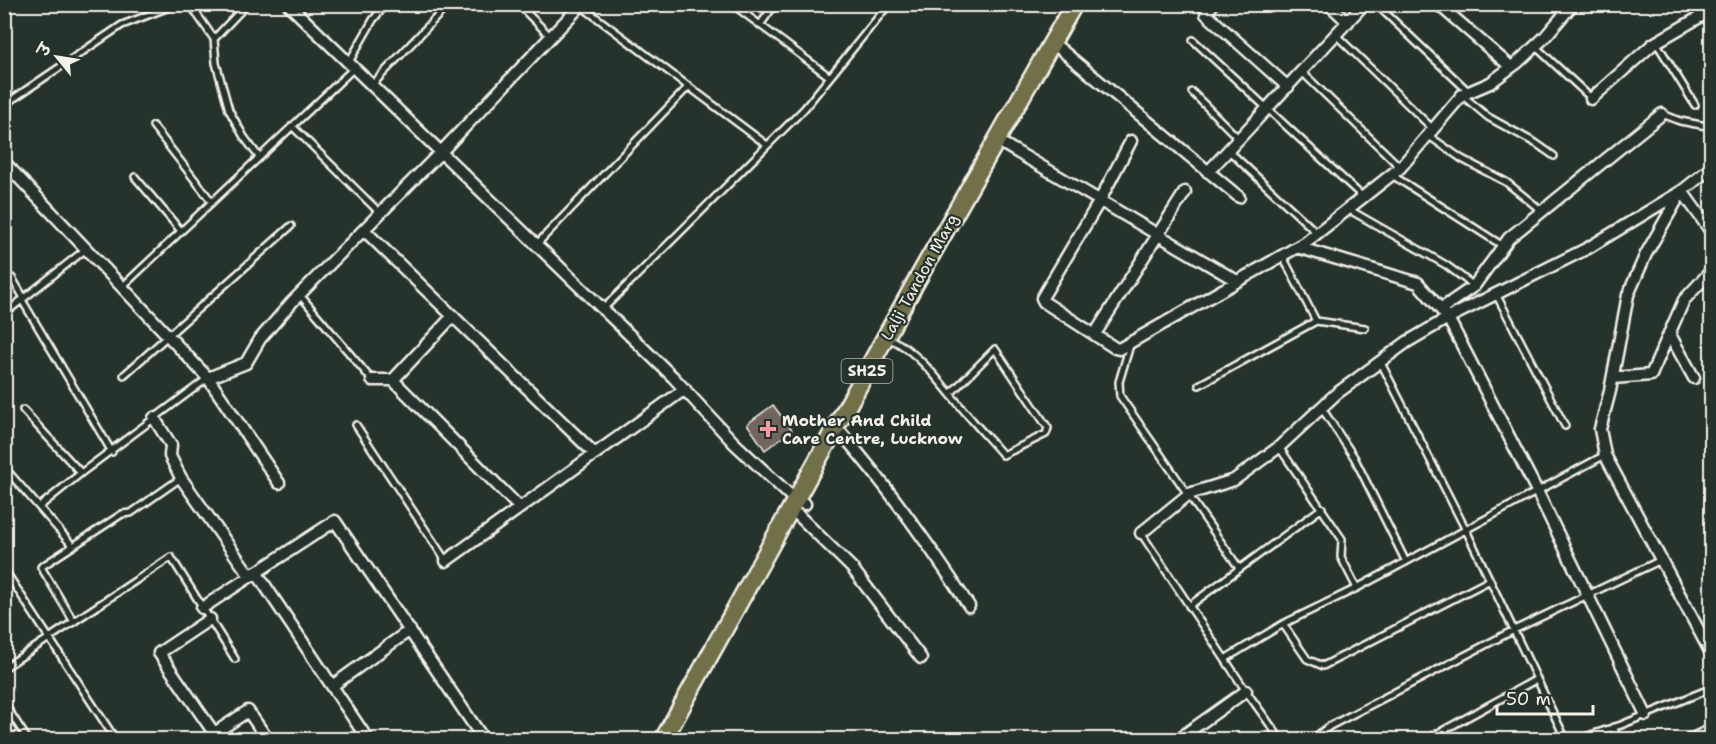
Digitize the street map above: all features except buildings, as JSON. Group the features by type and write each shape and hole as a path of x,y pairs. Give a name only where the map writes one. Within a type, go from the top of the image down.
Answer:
{"main road":[{"name":"Lalji Tandon Marg","path":"663,740 842,434 889,339 926,285 1005,145 1074,4"},
{"name":"Lalji Tandon Marg","path":"674,740 889,339 1043,67 1059,48 1084,4"}],"street":[{"path":"288,4 685,389 734,444 799,506 852,568 921,658"},
{"path":"1213,4 1206,14 1288,87"},
{"path":"1329,4 1348,22"},
{"path":"1208,172 1364,4"},
{"path":"1438,4 1511,67"},
{"path":"1131,141 1099,202 1042,298 1044,302 1114,348 1119,349 1297,247 1317,233 1395,171 1466,94 1490,83 1511,67 1535,46 1574,4"},
{"path":"208,378 246,363 260,339 300,296 581,5"},
{"path":"1591,99 1656,42 1712,10"},
{"path":"1059,48 1239,197"},
{"path":"1141,533 1189,494 1234,480 1278,447 1322,407 1380,361 1445,313 1474,286 1509,238 1662,114"},
{"path":"1005,145 1099,202 1237,280"},
{"path":"4,162 208,378 279,483"},
{"path":"1445,313 1496,294 1588,248 1682,191 1712,167"},
{"path":"1682,191 1712,233"},
{"path":"1682,191 1646,254 1628,295 1600,429 1605,455 1712,655"},
{"path":"1095,334 1185,192"},
{"path":"364,230 595,454"},
{"path":"1297,247 1418,283 1445,313 1537,491 1646,715"},
{"path":"1612,378 1651,375 1683,300 1712,270"},
{"path":"393,380 453,316"},
{"path":"1669,333 1694,378"},
{"path":"372,380 393,380 520,508"},
{"path":"446,561 685,389"},
{"path":"154,418 171,445 170,456 181,478 253,574 368,740"},
{"path":"842,434 879,477 927,542 969,606"},
{"path":"202,608 335,521 484,740"},
{"path":"210,620 159,653 214,733"},
{"path":"332,686 410,630"},
{"path":"1177,739 1246,692"},
{"path":"204,740 248,711 268,740"}],"lane":[{"path":"4,105 122,25 177,4"},
{"path":"190,4 214,39 216,63 229,110 259,158"},
{"path":"214,39 247,4"},
{"path":"122,286 259,158 351,66 373,20 386,4"},
{"path":"371,86 449,4"},
{"path":"518,4 551,37"},
{"path":"732,4 830,76"},
{"path":"760,25 776,4"},
{"path":"1376,4 1488,117 1554,156"},
{"path":"581,5 767,145"},
{"path":"603,309 804,109 886,6"},
{"path":"1336,35 1430,132 1462,159 1506,182 1542,211"},
{"path":"1193,40 1363,197"},
{"path":"1656,42 1695,105"},
{"path":"1535,46 1591,99"},
{"path":"1302,72 1395,171 1503,246"},
{"path":"536,245 689,86"},
{"path":"1192,92 1239,139"},
{"path":"1662,114 1680,121 1712,127"},
{"path":"153,126 212,202"},
{"path":"292,126 380,213"},
{"path":"1228,150 1317,233"},
{"path":"135,177 181,231"},
{"path":"1348,208 1446,265 1474,286"},
{"path":"124,375 291,225"},
{"path":"4,314 86,249"},
{"path":"1282,255 1316,321"},
{"path":"4,279 12,278 112,452"},
{"path":"1496,294 1565,426"},
{"path":"300,296 372,380"},
{"path":"1199,385 1316,321 1365,328"},
{"path":"889,339 918,358 1003,455 1048,431 995,349 950,394"},
{"path":"1131,344 1119,382 1120,396 1239,568"},
{"path":"1380,361 1466,530 1566,740"},
{"path":"39,507 208,378"},
{"path":"1322,407 1354,457 1406,562"},
{"path":"23,410 81,473"},
{"path":"356,425 446,561"},
{"path":"1278,447 1323,508 1342,539 1341,557 1357,588"},
{"path":"1225,659 1283,624 1357,588 1605,455"},
{"path":"4,467 74,546"},
{"path":"74,622 41,567 122,514 131,513 181,478"},
{"path":"1190,606 1323,508"},
{"path":"1141,533 1246,692 1281,740"},
{"path":"4,668 171,557 235,659"},
{"path":"1312,739 1330,726 1514,630 1661,560"},
{"path":"6,572 116,740"},
{"path":"1283,624 1307,659 1323,666 1490,580"},
{"path":"1426,740 1537,679"},
{"path":"1576,740 1712,688"},
{"path":"4,704 28,740"},
{"path":"1613,727 1619,740"},
{"path":"1684,740 1712,727"}],"place":[{"name":"Mother And Child Care Centre, Lucknow","path":"768,429"}]}
